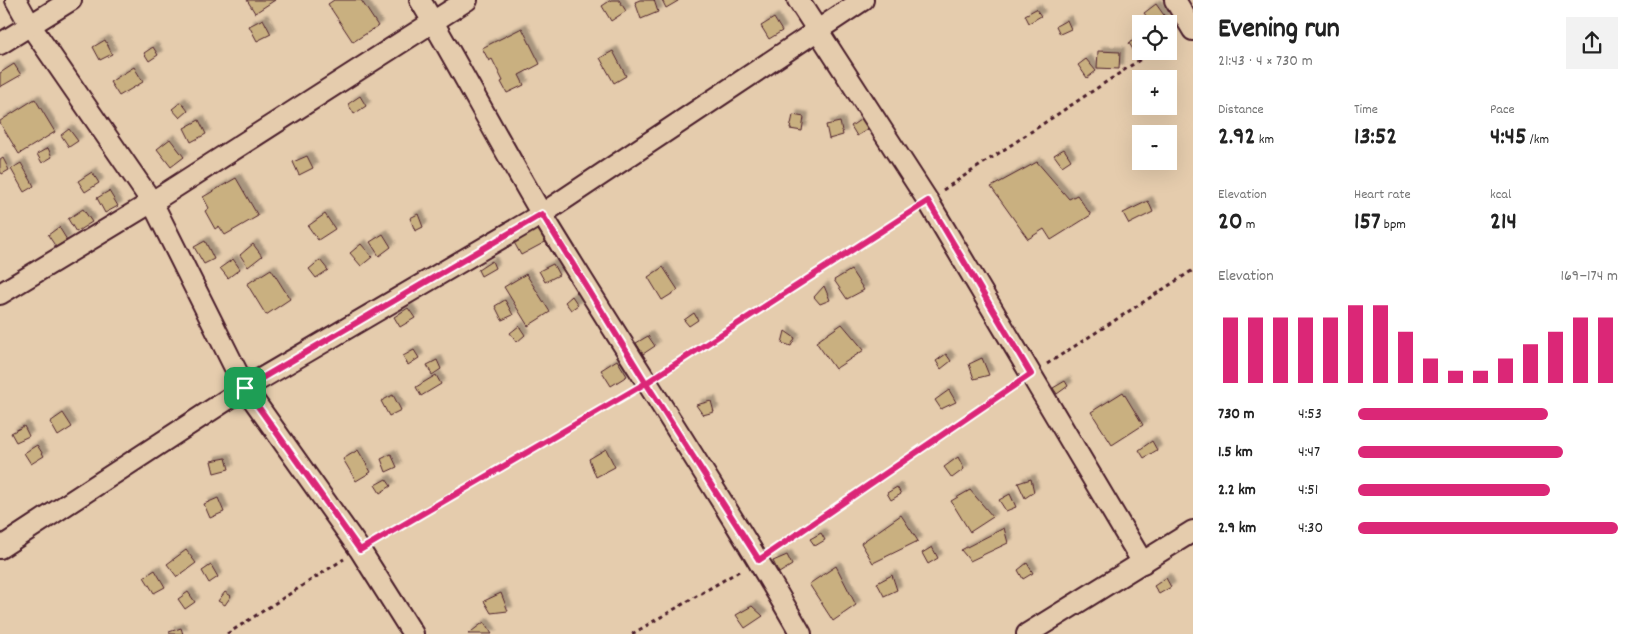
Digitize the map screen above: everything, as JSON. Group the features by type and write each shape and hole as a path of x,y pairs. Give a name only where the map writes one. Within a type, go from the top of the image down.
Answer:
{"street":[{"path":"16,0 30,26 152,202 245,388 360,550 413,634"},
{"path":"0,44 71,0"},
{"path":"420,0 542,214 646,383 759,560 801,634"},
{"path":"0,294 152,202 467,0"},
{"path":"798,0 928,201 1143,563"},
{"path":"0,548 245,388 542,214 863,0"},
{"path":"1175,0 1193,30"},
{"path":"1027,634 1193,531"}],"path":[{"path":"227,634 360,550 646,383 928,201 1140,60"},
{"path":"632,634 759,560 1031,374 1193,270"}],"building":[{"path":"247,0 275,0 255,13"},
{"path":"334,0 361,0 378,26 353,42 328,4"},
{"path":"611,0 619,0 626,11 611,21 602,6"},
{"path":"654,0 658,12 641,19 635,2"},
{"path":"662,0 678,0 678,1 666,8"},
{"path":"1156,4 1164,15 1145,15 1144,13"},
{"path":"1036,9 1041,16 1029,23 1025,15"},
{"path":"774,18 782,31 769,39 761,26"},
{"path":"263,19 271,34 257,41 249,26"},
{"path":"1067,20 1071,29 1060,34 1056,26"},
{"path":"522,28 540,64 519,75 524,85 507,93 492,59 489,61 482,48"},
{"path":"105,40 112,54 100,60 93,47"},
{"path":"153,47 158,55 149,61 144,53"},
{"path":"613,51 626,76 614,83 600,58"},
{"path":"1098,51 1120,52 1119,69 1097,68"},
{"path":"1086,59 1096,71 1087,78 1078,65"},
{"path":"14,64 21,75 0,87 0,73"},
{"path":"134,67 143,82 119,96 110,82"},
{"path":"360,96 366,106 354,114 348,104"},
{"path":"35,99 55,132 19,154 0,121"},
{"path":"181,102 188,111 180,118 172,109"},
{"path":"793,115 804,117 802,131 790,129"},
{"path":"863,118 870,128 857,136 851,126"},
{"path":"199,120 206,134 191,142 184,128"},
{"path":"840,122 843,135 829,139 826,125"},
{"path":"69,129 78,141 69,147 61,135"},
{"path":"170,139 184,157 171,167 157,149"},
{"path":"48,148 52,157 42,163 37,154"},
{"path":"1064,149 1071,160 1062,166 1054,155"},
{"path":"307,156 313,168 299,175 293,162"},
{"path":"3,158 9,170 2,174 0,171 0,160"},
{"path":"1037,162 1069,199 1077,195 1091,215 1051,240 1044,229 1028,239 991,187"},
{"path":"21,163 34,186 24,192 11,169"},
{"path":"92,172 99,183 85,192 78,181"},
{"path":"236,178 258,216 225,235 219,226 215,229 205,211 209,208 203,197"},
{"path":"109,191 118,206 105,213 97,198"},
{"path":"1148,201 1153,212 1129,224 1123,213"},
{"path":"83,209 92,222 76,232 68,219"},
{"path":"325,214 335,229 318,240 308,226"},
{"path":"418,214 423,227 415,231 410,218"},
{"path":"539,222 549,240 521,255 511,237"},
{"path":"59,227 67,240 56,247 48,235"},
{"path":"383,234 391,247 379,256 370,242"},
{"path":"205,241 214,259 204,264 194,247"},
{"path":"253,244 262,256 248,267 240,255"},
{"path":"361,244 372,257 361,266 350,253"},
{"path":"233,259 240,269 228,278 220,268"},
{"path":"320,260 328,270 316,278 309,269"},
{"path":"492,261 495,268 481,276 478,270"},
{"path":"553,264 559,275 545,282 539,271"},
{"path":"663,267 678,290 662,300 648,277"},
{"path":"271,269 290,299 266,315 247,284"},
{"path":"851,270 864,290 847,299 834,280"},
{"path":"526,274 550,312 528,326 504,287"},
{"path":"824,286 830,300 820,304 814,297"},
{"path":"572,296 578,305 571,310 565,302"},
{"path":"505,300 513,315 502,320 495,306"},
{"path":"408,308 415,318 400,327 394,317"},
{"path":"694,313 698,320 689,326 684,320"},
{"path":"842,324 864,350 835,369 816,342"},
{"path":"519,326 525,335 517,342 510,333"},
{"path":"785,331 795,338 791,346 782,343"},
{"path":"648,336 655,346 643,354 636,343"},
{"path":"414,350 419,358 408,365 403,356"},
{"path":"946,354 951,361 941,369 936,361"},
{"path":"982,358 989,375 974,379 969,364"},
{"path":"437,360 441,369 432,375 427,365"},
{"path":"617,360 627,376 611,386 601,370"},
{"path":"436,375 441,384 421,396 416,387"},
{"path":"1065,381 1068,386 1057,394 1053,388"},
{"path":"949,390 956,402 941,409 935,400"},
{"path":"1123,392 1143,425 1112,445 1091,412"},
{"path":"393,395 401,410 389,416 381,401"},
{"path":"711,401 714,412 703,415 696,405"},
{"path":"63,413 72,427 58,436 50,422"},
{"path":"24,426 29,436 16,442 11,433"},
{"path":"1152,441 1157,450 1144,458 1139,450"},
{"path":"37,445 44,456 31,464 24,453"},
{"path":"606,449 615,467 596,477 589,459"},
{"path":"358,450 371,472 356,481 343,459"},
{"path":"391,454 397,467 386,472 381,459"},
{"path":"958,457 964,469 952,478 944,467"},
{"path":"226,458 229,469 214,473 211,461"},
{"path":"386,479 391,486 380,493 375,485"},
{"path":"1031,479 1034,492 1025,498 1018,483"},
{"path":"897,487 901,494 891,500 887,493"},
{"path":"970,490 993,517 970,532 951,501"},
{"path":"1010,494 1016,507 1006,511 999,500"},
{"path":"218,498 224,512 210,518 204,504"},
{"path":"901,515 918,541 873,563 861,543"},
{"path":"1004,528 1008,543 970,561 961,550"},
{"path":"821,533 825,540 815,546 810,539"},
{"path":"932,547 938,558 928,564 922,553"},
{"path":"186,550 196,563 177,577 167,564"},
{"path":"787,555 792,565 779,573 773,561"},
{"path":"1027,563 1033,573 1023,579 1018,570"},
{"path":"211,565 218,577 209,583 202,571"},
{"path":"836,566 856,605 833,621 809,584"},
{"path":"155,570 165,587 154,593 144,577"},
{"path":"892,575 897,590 884,596 877,583"},
{"path":"1166,578 1171,587 1159,594 1154,586"},
{"path":"188,592 195,602 185,609 178,599"},
{"path":"225,592 231,596 225,605 218,601"},
{"path":"501,593 508,611 491,613 484,601"},
{"path":"752,606 763,616 745,628 736,615"},
{"path":"484,622 492,634 468,634"},
{"path":"181,628 183,634 170,634 169,632"}],"route":[{"path":"245,388 360,550 646,383 928,201 1031,374 759,560 646,383 542,214 245,388"}]}
